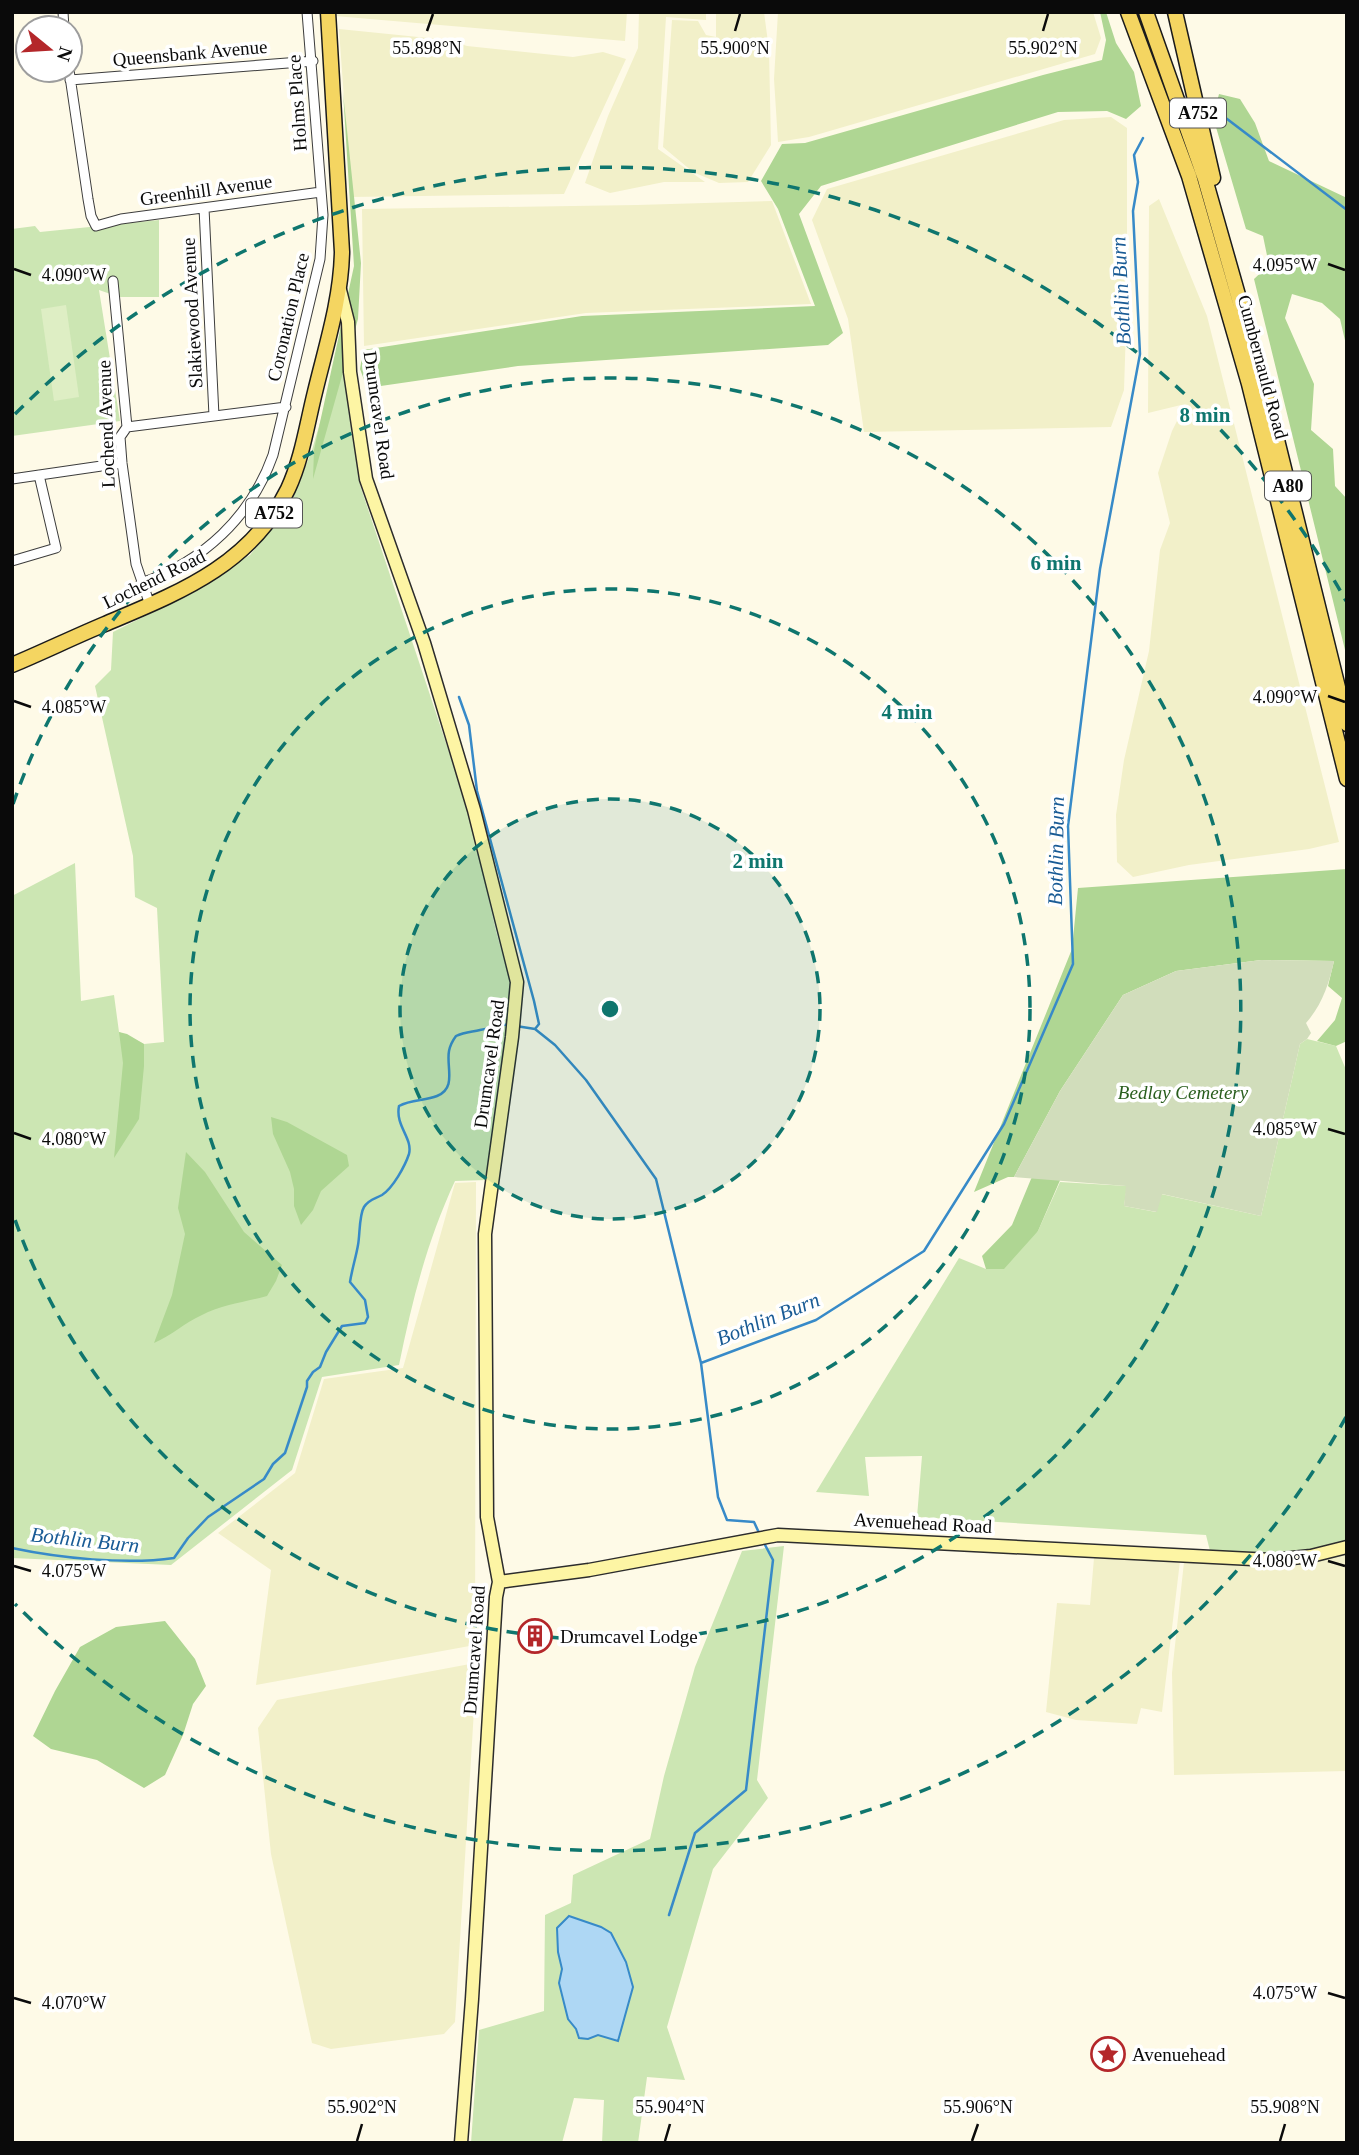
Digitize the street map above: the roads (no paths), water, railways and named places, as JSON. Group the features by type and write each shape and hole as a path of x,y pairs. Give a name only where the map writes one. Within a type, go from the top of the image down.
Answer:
{"main road":[{"name":"Drumcavel Road","path":"328,12 342,252 340,289"},
{"name":"Cumbernauld Road","path":"1128,12 1189,176 1245,371 1347,779"},
{"name":"Cumbernauld Road","path":"1146,12 1196,153 1263,383 1347,724"},
{"name":"Cumbernauld Road","path":"1175,12 1221,214 1224,248"},
{"name":"Lochend Road","path":"12,665 150,605 210,575 237,556 260,533 288,488 299,458 340,289"}],"street":[{"name":"Holms Place","path":"307,12 313,61 321,192"},
{"name":"Queensbank Avenue","path":"84,74 313,61"},
{"name":"Greenhill Avenue","path":"71,84 89,208 96,226 114,220 321,192"},
{"path":"319,172 337,171"},
{"name":"Coronation Place","path":"141,583 186,563 225,532 251,502 266,475 286,407 320,259 323,215 321,192"},
{"name":"Slakiewood Avenue","path":"204,208 214,416"},
{"path":"323,215 340,212"},
{"name":"Lochend Avenue","path":"113,281 127,427 120,437 122,463 136,564 150,605"},
{"name":"Drumcavel Road","path":"340,289 348,323 350,372 366,478 421,632 474,810 517,982 515,1015 485,1234 487,1517 499,1582 461,2143"},
{"path":"127,427 286,407"},
{"path":"12,479 122,463"},
{"path":"12,561 56,548 39,475"},
{"name":"Avenuehead Road","path":"499,1582 589,1570 778,1535 1273,1560 1311,1556 1347,1547"}],"water":[{"path":"569,1916 611,1933 626,1962 633,1987 618,2041 598,2035 588,2039 579,2038 568,2019 559,1983 562,1969 557,1928"}],"waterway":[{"name":"Bothlin Burn","path":"1210,106 1347,210"},
{"name":"Bothlin Burn","path":"516,1026 535,1029 555,1045 586,1080 656,1179 701,1363 816,1320 924,1251 1004,1124 1073,964 1068,826 1100,569 1140,354 1133,211 1138,182 1134,155 1143,138"},
{"path":"459,697 469,725 477,791 534,1001 539,1024 535,1029"},
{"name":"Bothlin Burn","path":"12,1548 93,1559 135,1561 174,1558 208,1517 264,1479 273,1464 285,1453 307,1381 320,1367 342,1326 365,1323 368,1317 365,1300 350,1282 364,1207 390,1187 409,1154 409,1143 399,1120 399,1106 437,1096 447,1088 449,1051 456,1036 496,1025 509,1025"},
{"path":"701,1363 718,1497 727,1520 754,1522 760,1535"},
{"path":"669,1915 695,1833 746,1790 773,1560 763,1541"}],"place":[{"name":"Drumcavel Lodge","path":"535,1636"},
{"name":"Avenuehead","path":"1108,2054"}],"park label":[{"name":"Bedlay Cemetery","path":"1183,1092"}]}
